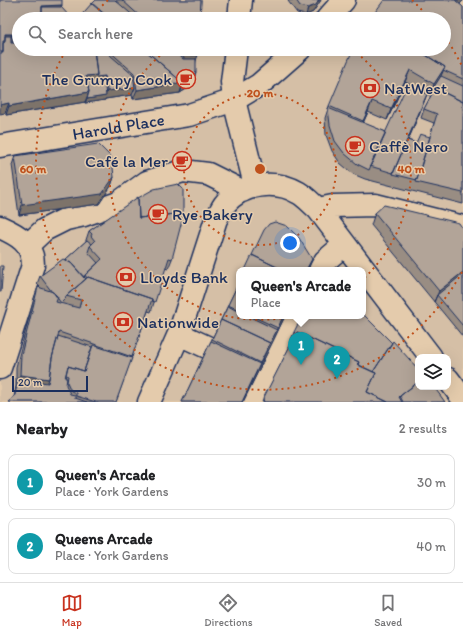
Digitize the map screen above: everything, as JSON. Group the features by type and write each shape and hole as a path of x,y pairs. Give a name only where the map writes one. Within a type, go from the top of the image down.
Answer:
{"street":[{"path":"240,12 241,0"},
{"path":"333,12 344,0"},
{"path":"235,56 232,82 249,188"},
{"name":"Harold Place","path":"0,146 189,115 234,100 259,85 292,56"},
{"path":"28,245 44,230 66,219 84,215 118,203 147,182 183,172 208,174 249,188 278,185 300,193 318,209 361,267"},
{"path":"149,402 179,334 216,219 224,205 249,188"},
{"path":"318,209 333,206 375,205 463,227"},
{"path":"0,227 28,245 33,255 33,265 0,368"},
{"path":"322,267 325,261 344,245"},
{"path":"366,273 429,354"},
{"path":"254,402 294,319"},
{"path":"179,334 209,348"},
{"path":"451,390 463,399"}],"shaded area":[{"path":"0,0 437,0 428,12 12,12 12,56 411,56 463,99 463,402 0,402"}],"building":[{"path":"0,0 62,0 62,5 42,6 42,12 12,12 12,34 5,34 5,41 3,41 3,52 0,52"},
{"path":"96,0 115,0 129,12 102,12 92,4"},
{"path":"122,0 201,0 200,12 135,12"},
{"path":"296,0 319,0 316,5 308,8 300,6"},
{"path":"384,0 455,0 463,7 463,79 443,70 445,67 427,56 451,56 451,12 375,12"},
{"path":"92,3 102,12 84,12"},
{"path":"42,7 61,7 66,12 42,12"},
{"path":"5,36 11,36 12,56 95,56 97,75 86,76 89,92 9,106 9,103 0,105 0,53 3,53 3,43 5,42"},
{"path":"95,56 111,56 133,75 135,88 107,91 105,76 96,77"},
{"path":"115,56 152,56 183,83 137,90 134,73"},
{"path":"152,56 180,56 183,59 196,59 196,72 190,81 183,85 183,83"},
{"name":"NatWest","path":"350,56 427,56 445,67 434,84 410,70 391,109 372,101 363,121 329,106"},
{"path":"441,76 463,86 463,102 435,88 434,91 432,90"},
{"path":"104,79 106,96 87,99 89,92 87,82"},
{"path":"407,85 427,94 393,173 370,166"},
{"path":"435,88 463,102 463,193 416,182 437,114 424,109"},
{"name":"Caffè Nero","path":"328,108 386,132 369,170 357,164 344,153 335,141 330,125"},
{"path":"420,134 430,137 417,180 393,174 407,140 416,143"},
{"path":"98,144 112,158 114,177 102,194 22,205 15,156"},
{"name":"Rye Bakery","path":"178,184 183,189 183,213 139,218 138,198 154,189"},
{"path":"138,197 139,218 184,213 172,259 169,258 155,302 152,301 152,299 88,277 87,278 85,275 102,259 90,246 95,241 89,231"},
{"path":"384,205 459,223 463,229 463,272 439,291 375,213"},
{"path":"275,222 287,226 299,238 312,259 308,267 277,267 252,255 264,230 269,224"},
{"path":"87,240 92,244 88,252 98,263 85,275 84,278 71,263 65,260"},
{"path":"252,255 277,267 246,267"},
{"path":"63,259 71,263 86,279 66,296 61,303 40,276"},
{"path":"0,266 3,266 1,292 0,292"},
{"path":"463,274 463,326 437,295"},
{"path":"88,277 152,299 132,357 59,332 52,358 49,379 20,375 21,355 38,287 53,292 58,297 56,302 79,308 81,300 66,296"},
{"path":"236,288 236,309 228,305"},
{"path":"228,306 236,310 236,319 254,319 277,330 269,345 270,343 221,320"},
{"path":"366,317 392,343 373,372 358,365 359,362 297,332 296,334 294,332 300,319 366,319"},
{"path":"258,319 282,319 278,328"},
{"path":"221,320 270,343 260,363 212,339"},
{"path":"297,332 359,362 357,364 376,373 367,392 388,402 264,402 263,399"},
{"path":"58,336 92,347 84,371 68,366 65,378 67,378 66,385 70,394 75,395 75,398 87,402 9,402 15,395 18,379 48,383 52,358"},
{"path":"211,341 260,364 242,402 182,402"},
{"path":"393,341 415,366 415,384 399,397 402,402 388,402 367,392 376,373 373,372"},
{"path":"93,345 132,358 116,402 96,402 76,396 76,393 71,391 67,382 68,376 66,375 68,366 84,371"},
{"path":"415,384 415,390 436,390 445,402 403,402 400,396"}],"place":[{"name":"The Grumpy Cook","path":"186,79"},
{"name":"NatWest","path":"370,88"},
{"name":"Caffè Nero","path":"355,146"},
{"name":"Café la Mer","path":"182,161"},
{"name":"Rye Bakery","path":"158,214"},
{"name":"Lloyds Bank","path":"126,277"},
{"name":"Nationwide","path":"123,322"},
{"name":"Queen's Arcade","path":"301,365"},
{"name":"Queens Arcade","path":"337,379"}]}
